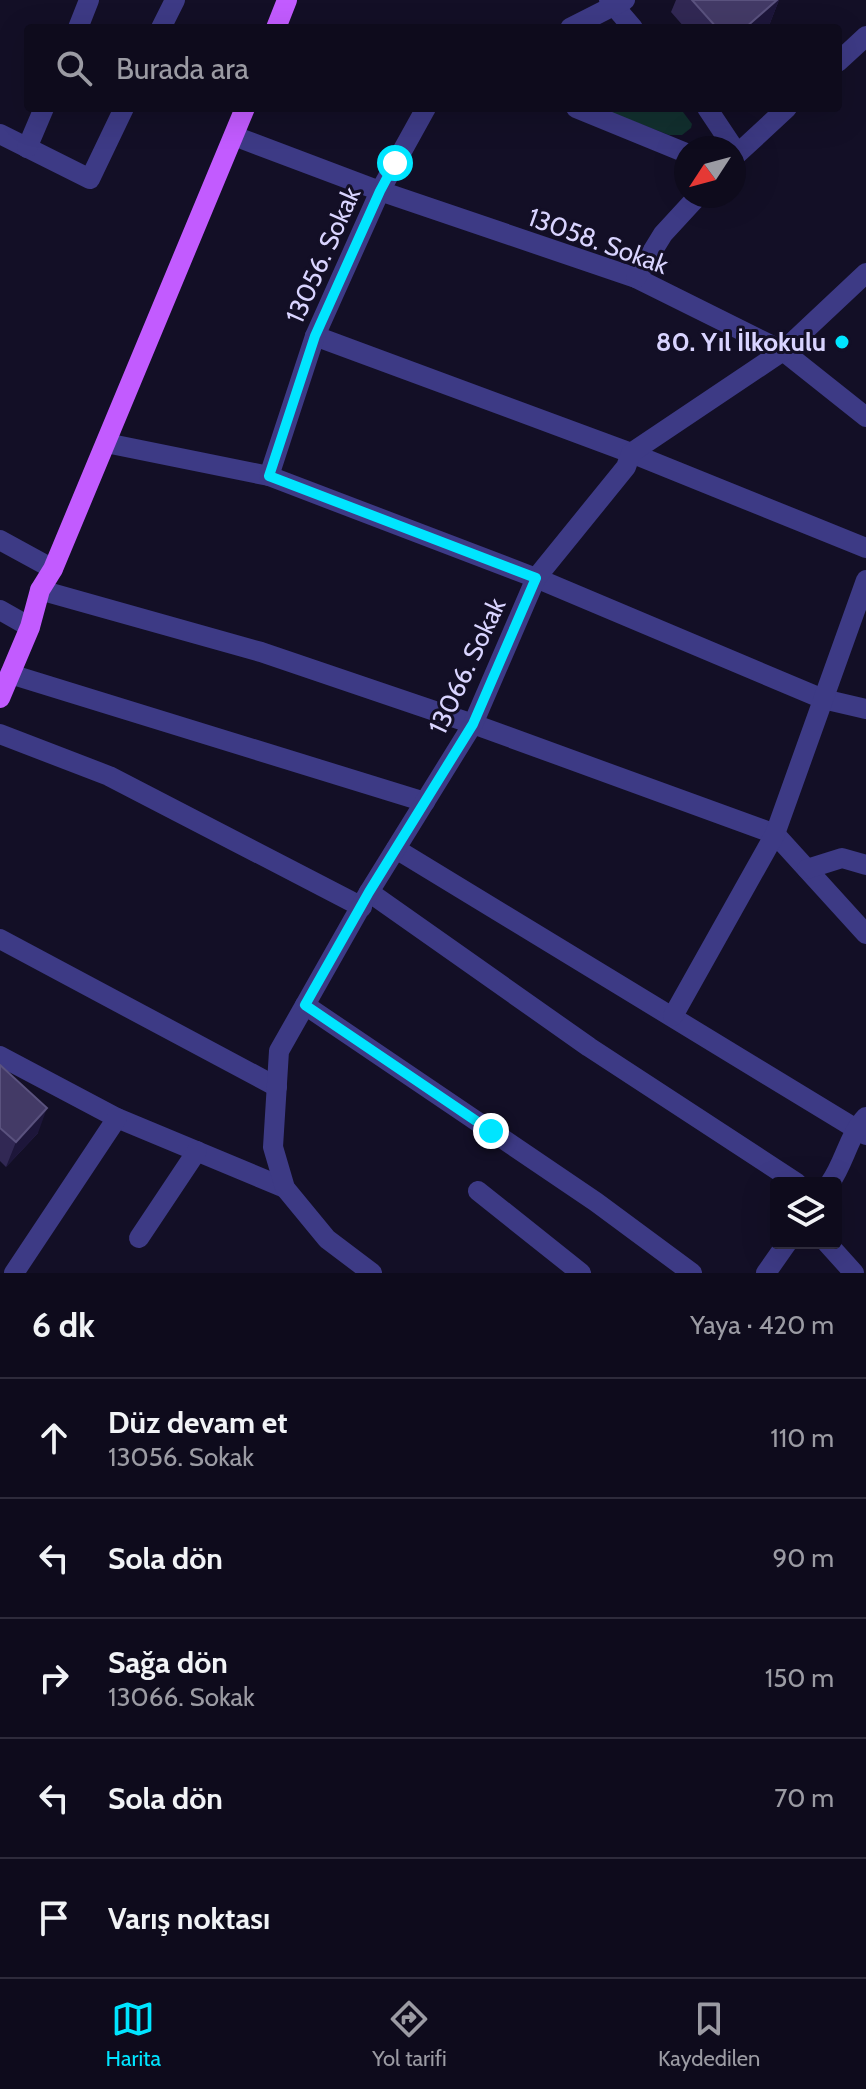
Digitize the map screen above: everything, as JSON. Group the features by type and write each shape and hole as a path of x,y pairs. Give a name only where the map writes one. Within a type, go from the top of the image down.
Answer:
{"main road":[{"path":"278,24 287,0"},
{"path":"4,686 30,627 40,590 53,569 243,112"}],"street":[{"path":"80,24 89,0"},
{"path":"163,24 175,0"},
{"path":"577,24 616,2 630,24"},
{"path":"842,58 866,36"},
{"path":"27,148 42,112"},
{"path":"0,134 90,179 122,112"},
{"name":"13056. Sokak","path":"269,476 315,336 380,191 424,112"},
{"path":"586,112 674,148"},
{"path":"709,112 724,136"},
{"path":"746,144 782,112"},
{"name":"13058. Sokak","path":"234,136 380,191 636,278 783,351 866,417"},
{"path":"636,278 663,234 687,208"},
{"name":"13066. Sokak","path":"285,1188 273,1147 279,1051 365,900 473,724 536,578 626,467 631,453 783,351 866,273"},
{"path":"315,336 631,453 866,548"},
{"path":"106,443 269,476 536,578 823,699 866,709"},
{"path":"0,540 53,569"},
{"path":"673,1016 775,834 866,580"},
{"path":"40,590 261,652 473,724 775,834 866,934"},
{"path":"0,610 30,627"},
{"path":"4,686 425,802"},
{"path":"0,734 109,776 365,900 788,1177"},
{"path":"396,849 862,1127 833,1177"},
{"path":"807,869 842,858 866,865"},
{"path":"0,939 277,1087"},
{"path":"305,1005 596,1202 692,1273"},
{"path":"0,1056 117,1118 285,1188 327,1239 372,1273"},
{"path":"14,1273 117,1118"},
{"path":"139,1238 197,1151"},
{"path":"478,1191 556,1266 581,1273"},
{"path":"766,1273 783,1249"},
{"path":"832,1249 854,1273"}],"green space":[{"path":"609,112 683,112 692,124 691,128 682,135 669,135"}],"building":[{"path":"692,0 777,0 750,24 713,24"},
{"path":"0,1065 47,1108 16,1142 0,1128"}],"place":[{"name":"80. Yıl İlkokulu","path":"842,342"}],"route":[{"path":"395,163 315,336 269,476 536,578 473,724 369,892 305,1005 491,1131"}]}
